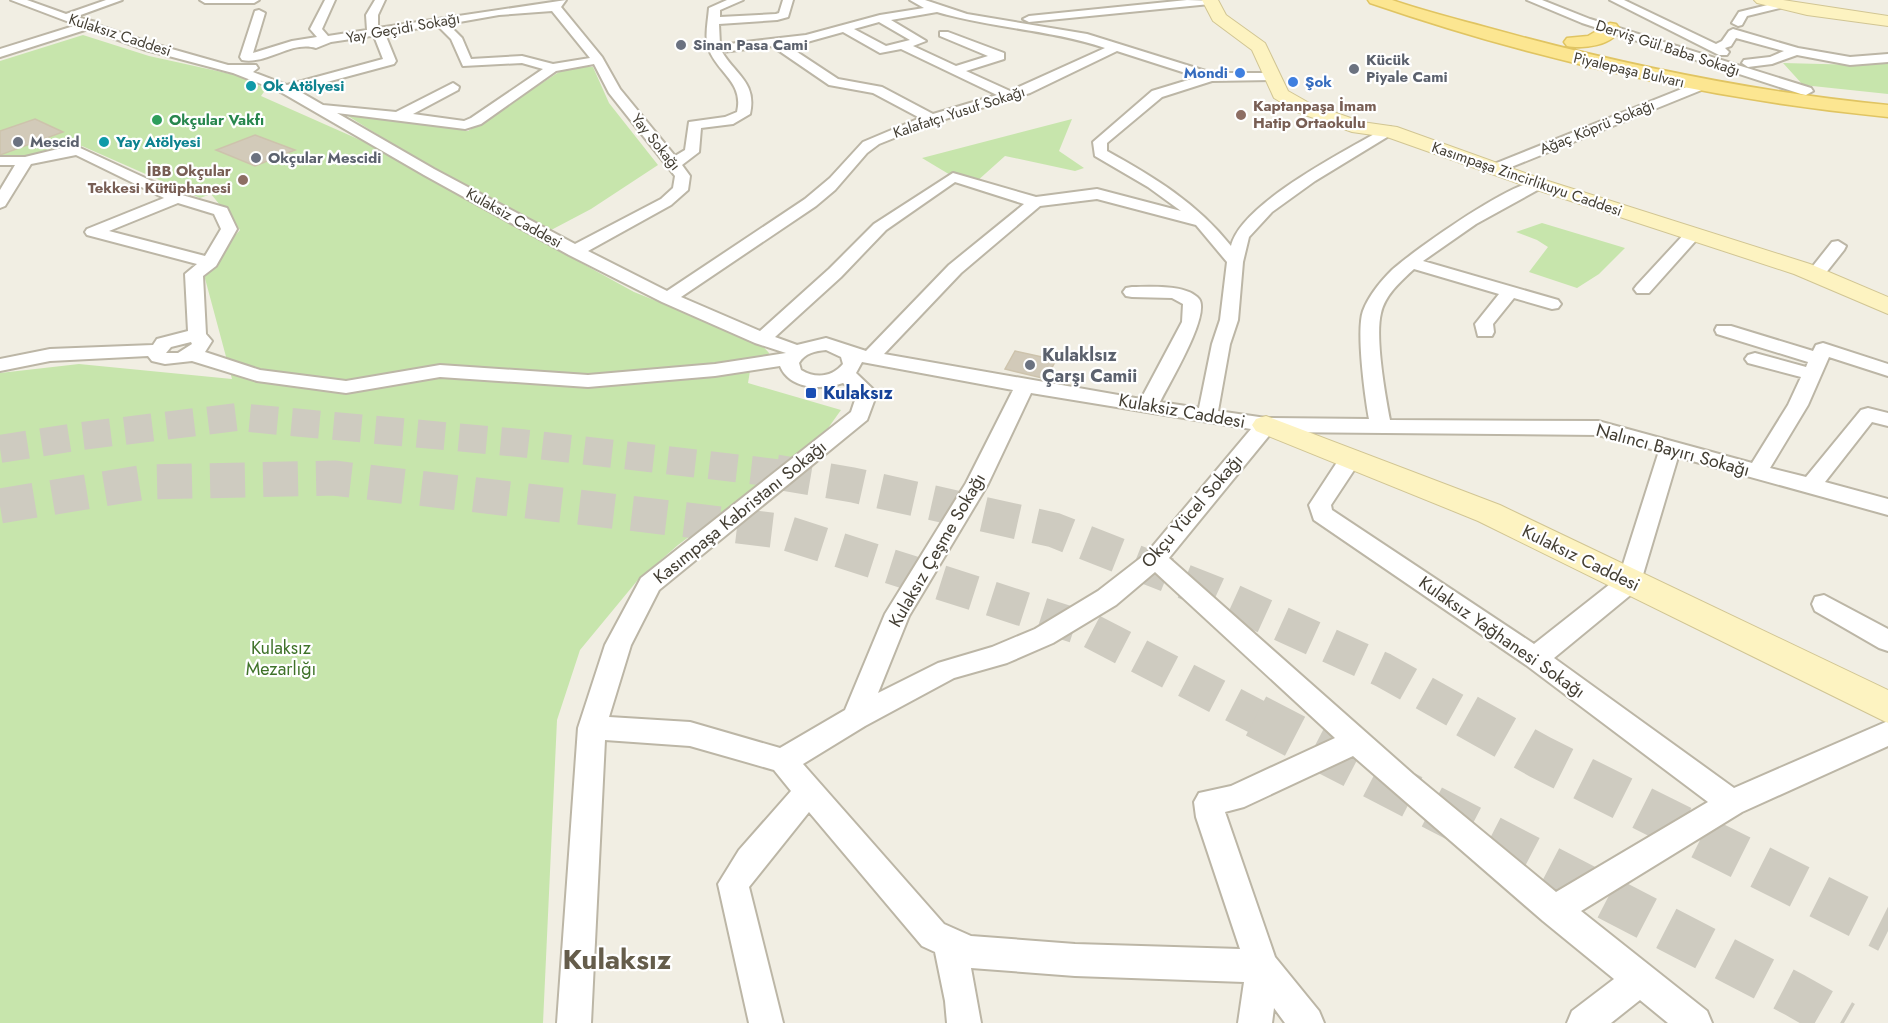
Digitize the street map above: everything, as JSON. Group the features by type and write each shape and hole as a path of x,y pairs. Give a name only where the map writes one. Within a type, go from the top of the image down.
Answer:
{"main road":[{"name":"Piyalepaşa Bulvarı","path":"1376,0 1580,59 1699,86 1777,99 1888,111"},
{"name":"Piyalepaşa Bulvarı","path":"1430,0 1573,42 1713,76 1888,101"},
{"path":"1573,42 1591,41 1609,33 1610,28"},
{"path":"1777,99 1888,120"}],"street":[{"name":"Kulaksız Caddesi","path":"16,0 93,24 246,62"},
{"path":"39,2 57,0"},
{"path":"72,14 117,0"},
{"path":"205,0 254,0"},
{"path":"326,41 316,29 330,0"},
{"path":"285,88 390,61 376,33 372,15 380,0"},
{"path":"505,0 519,10"},
{"path":"674,163 692,153 693,125 735,119 743,114 747,98 738,79 714,49 715,8 738,0"},
{"path":"714,21 777,17 784,15 788,0"},
{"path":"915,0 966,16 1087,38 1211,77"},
{"path":"714,49 777,44 880,18 941,10 964,0"},
{"path":"1009,24 1023,19 1210,0"},
{"name":"Kasımpaşa Zincirlikuyu Caddesi","path":"1210,0 1219,18 1259,47 1280,94 1304,108 1359,128 1390,131 1538,184 1815,275 1888,306"},
{"name":"Derviş Gül Baba Sokağı","path":"1532,0 1560,12 1610,28 1747,68 1806,91"},
{"path":"1615,0 1715,49 1747,68 1796,51"},
{"path":"1762,0 1780,5 1888,21"},
{"name":"Kulaksız Caddesi","path":"39,2 93,24 246,62 285,88"},
{"name":"Yay Geçidi Sokağı","path":"246,62 326,41 440,22 453,14 519,10 558,3"},
{"name":"Yay Sokağı","path":"558,3 598,60 614,90 683,176 683,183 674,196 575,251"},
{"path":"1715,49 1727,43 1743,14 1780,5"},
{"path":"246,62 260,14"},
{"path":"843,27 885,50 944,34 966,16"},
{"path":"880,18 920,41"},
{"path":"440,22 456,38 469,67 498,60 536,61 552,68"},
{"path":"0,53 93,24"},
{"path":"1736,28 1796,51 1850,61 1888,58"},
{"path":"944,34 1000,56 957,70"},
{"path":"777,44 834,82 877,90 932,119"},
{"path":"903,46 1009,96"},
{"name":"Kalafatçı Yusuf Sokağı","path":"668,298 729,256 755,242 816,198 831,186 870,143 901,129 1009,96 1052,80 1116,47"},
{"path":"317,107 465,125 476,122 552,68 598,60"},
{"name":"Kulaksiz Caddesi","path":"246,62 317,107 575,251 668,298 795,354"},
{"path":"1235,262 1203,222 1142,176 1100,153 1100,142 1157,94 1211,77 1272,76"},
{"name":"Ağaç Köprü Sokağı","path":"1494,169 1699,86"},
{"path":"398,117 453,87"},
{"path":"1207,417 1221,344 1229,320 1235,262 1241,236 1266,208 1310,178 1390,131"},
{"path":"0,161 25,161 62,152 78,151 177,198 221,211 228,229 210,262 195,273 194,345"},
{"path":"0,203 25,161"},
{"path":"762,339 836,273 880,227 952,177 1035,202 1097,194 1203,222"},
{"path":"1381,426 1371,375 1372,311 1385,290 1412,263 1498,204 1538,184"},
{"path":"177,198 93,232 210,262"},
{"path":"871,357 955,269 1035,202"},
{"path":"1643,289 1693,234"},
{"path":"1815,275 1838,246"},
{"path":"1412,263 1552,304"},
{"path":"1132,292 1175,293 1192,302 1191,322 1148,405"},
{"path":"1485,332 1484,324 1510,292"},
{"path":"1724,330 1815,367"},
{"path":"194,345 257,375 346,387 440,371 588,381 704,371 795,354 806,347 826,344 836,346 848,364 827,381 806,380 793,373 789,363 795,354"},
{"path":"0,365 50,355 157,350 159,357 175,359 194,345"},
{"path":"1757,472 1798,405 1823,349 1888,370"},
{"name":"Kulaksiz Caddesi","path":"848,364 871,357 1025,386 1266,425"},
{"path":"1755,359 1815,367"},
{"name":"Kasımpaşa Kabristanı Sokağı","path":"574,1023 592,728 618,645 650,584 860,415 867,393 848,364"},
{"name":"Kulaksız Çeşme Sokağı","path":"855,718 897,614 977,484 1025,386"},
{"path":"1810,486 1868,414 1888,420"},
{"name":"Kulaksız Caddesi","path":"1266,425 1337,445 1490,513 1630,582 1885,714"},
{"name":"Okçu Yücel Sokağı","path":"783,760 855,718 947,670 998,656 1044,636 1107,598 1155,559 1266,425"},
{"name":"Nalıncı Bayırı Sokağı","path":"1337,445 1381,426 1598,428 1888,507"},
{"name":"Kulaksız Yağhanesi Sokağı","path":"1337,445 1320,505 1322,514 1534,658 1732,803"},
{"path":"1534,658 1630,582 1670,449"},
{"path":"1155,559 1357,741 1554,910 1695,1023"},
{"path":"1824,604 1888,641"},
{"path":"1554,910 1885,714"},
{"path":"592,728 690,734 783,760 933,935 970,952 1063,959 1262,967"},
{"path":"1306,1023 1262,967 1211,817 1209,802 1234,798 1357,741"},
{"path":"766,1023 733,884 750,860 810,790"},
{"path":"949,942 962,1001 964,1023"},
{"path":"1256,1023 1262,967"},
{"path":"1584,1023 1640,979"}],"green space":[{"name":"Kulaksız Mezarlığı","path":"83,35 149,56 240,76 266,89 261,96 367,143 383,138 340,111 468,131 559,72 593,67 609,103 658,165 591,209 536,238 634,292 759,342 769,353 767,360 750,371 748,383 841,410 821,438 678,545 637,581 580,650 557,720 543,1023 0,1023 0,373 79,364 232,379 203,271 240,230 211,194 200,198 82,146 0,159 0,61"},
{"path":"1783,63 1861,65 1888,63 1888,94 1803,85"},
{"path":"1072,119 1059,151 1084,168 1075,171 1005,156 976,182 952,176 922,158"},
{"path":"1542,223 1625,248 1599,274 1577,288 1529,272 1548,247 1516,232"}],"building":[{"name":"Mescid","path":"35,119 63,132 0,155 0,131"},
{"name":"Okçular Mescidi","path":"255,135 295,150 255,166 216,150"},
{"name":"Kulaklsız Çarşı Camii","path":"1015,351 1056,360 1046,379 1005,369"}],"tunnel":[{"path":"0,449 82,436 237,417 520,443 785,474"},
{"path":"776,472 853,485 1054,530 1216,594 1383,670 1469,718"},
{"path":"0,506 146,482 334,478 780,531 1089,630 1259,718"},
{"path":"1256,716 1795,995 1844,1023"},
{"path":"1467,716 1540,757 1888,931"}],"place":[{"name":"Sinan Pasa Cami","path":"681,45"},
{"name":"Kücük Piyale Cami","path":"1354,69"},
{"name":"Mondi","path":"1240,73"},
{"name":"Şok","path":"1293,82"},
{"name":"Ok Atölyesi","path":"251,86"},
{"name":"Kaptanpaşa İmam Hatip Ortaokulu","path":"1241,115"},
{"name":"Okçular Vakfı","path":"157,120"},
{"name":"Mescid","path":"18,142"},
{"name":"Yay Atölyesi","path":"104,142"},
{"name":"Okçular Mescidi","path":"256,158"},
{"name":"İBB Okçular Tekkesi Kütüphanesi","path":"243,180"},
{"name":"Kulaklsız Çarşı Camii","path":"1030,365"},
{"name":"Kulaksız","path":"811,393"}],"district":[{"name":"Kulaksız","path":"617,959"}]}
